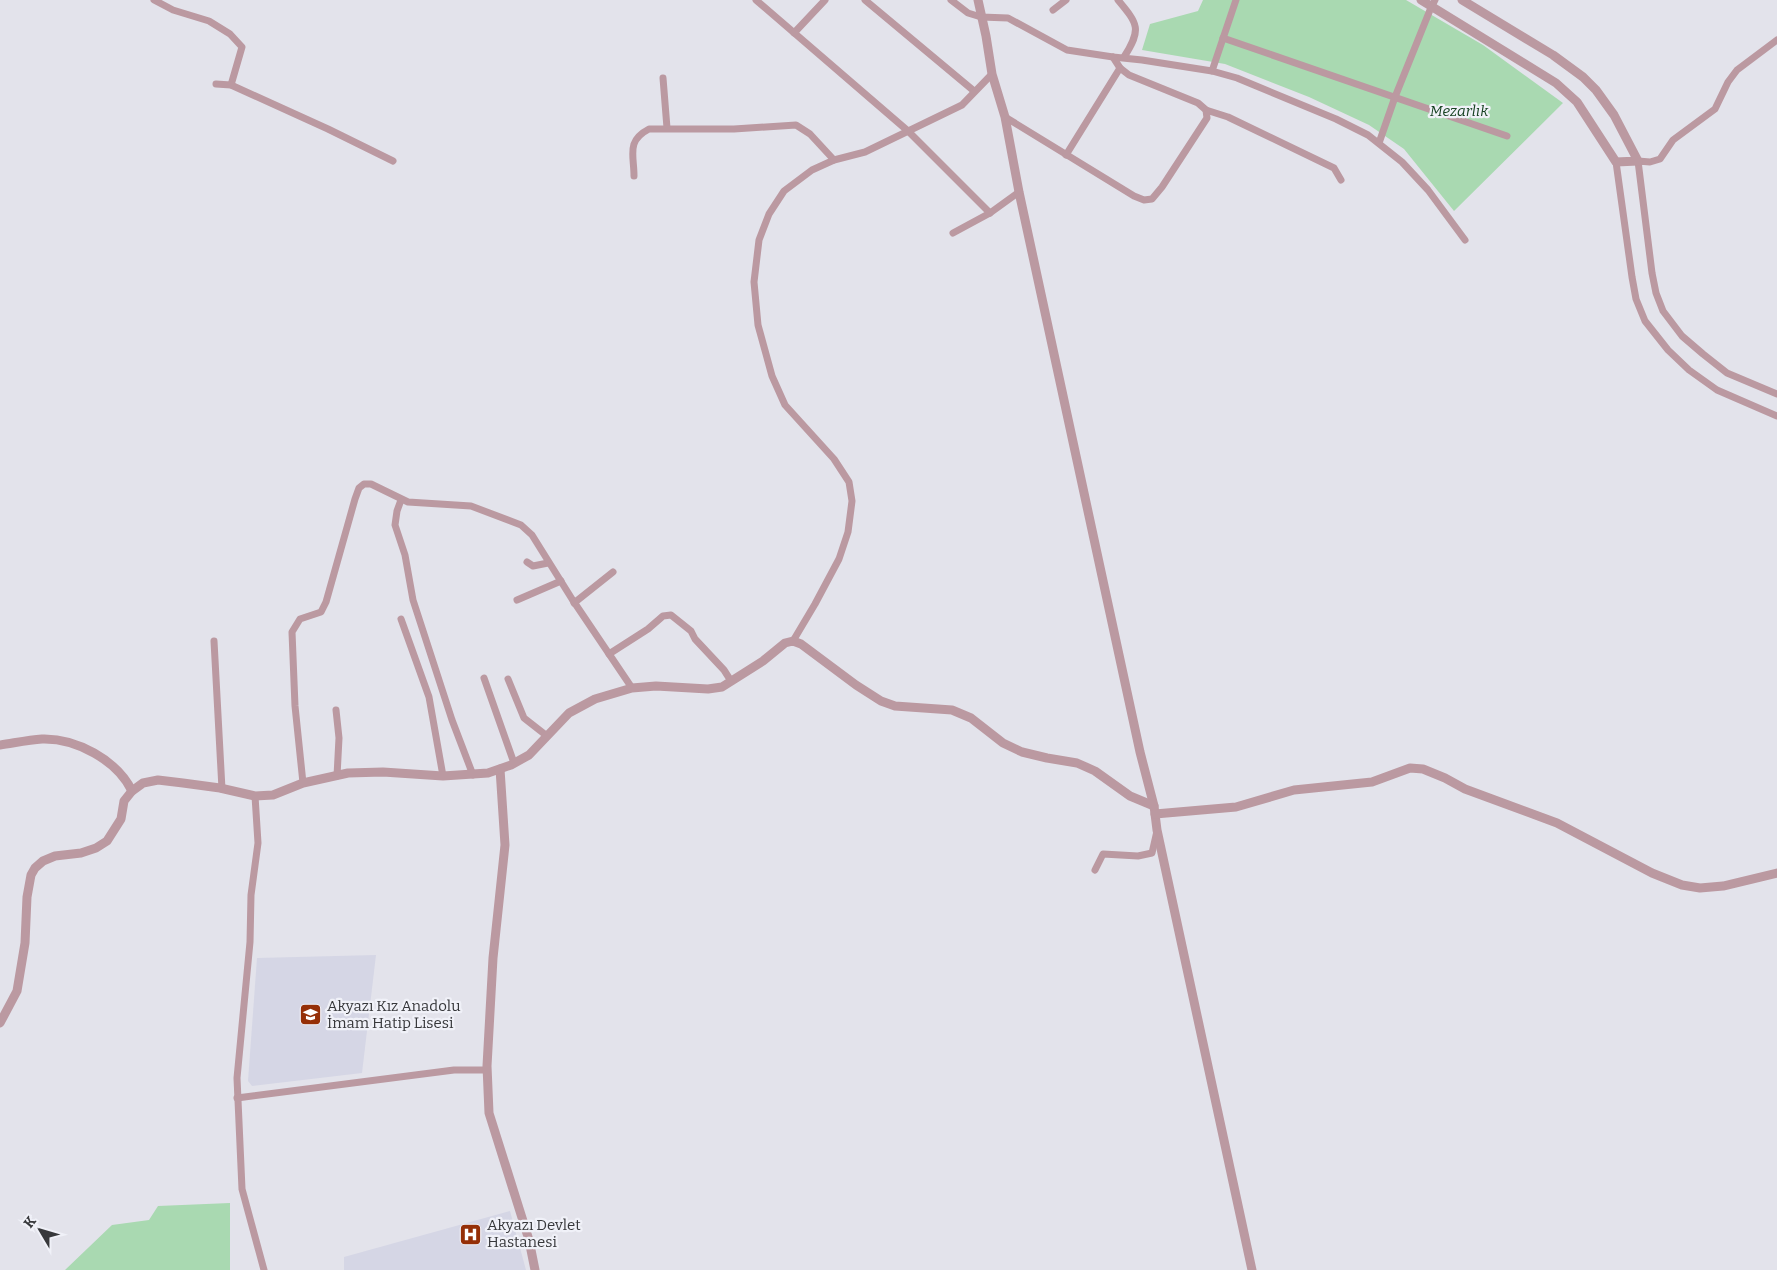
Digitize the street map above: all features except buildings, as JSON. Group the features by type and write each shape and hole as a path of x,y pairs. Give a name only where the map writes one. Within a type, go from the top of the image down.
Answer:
{"street":[{"path":"154,0 173,10 208,21 230,34 242,47 231,85"},
{"path":"756,0 908,131 990,213"},
{"path":"794,33 825,0"},
{"path":"865,0 974,91"},
{"path":"951,0 968,13 981,17 1008,18 1067,50 1212,71 1237,78 1336,119 1368,135 1402,162 1428,190 1465,240"},
{"path":"978,0 992,74 1005,117 1018,192 1154,810 1252,1270"},
{"path":"1053,10 1066,0"},
{"path":"1118,0 1136,25 1135,35 1124,57"},
{"path":"1212,71 1236,0"},
{"path":"1421,0 1433,3 1563,90 1577,102 1616,162 1632,277 1636,299 1645,322 1668,350 1690,370 1717,390 1777,416"},
{"path":"1462,0 1553,56 1583,77 1596,90 1614,115 1638,161 1652,274 1656,293 1663,311 1682,336 1727,373 1777,394"},
{"path":"1379,143 1395,97 1433,3"},
{"path":"1223,38 1507,136"},
{"path":"1616,162 1650,162 1660,159 1673,140 1715,109 1728,82 1737,70 1777,40"},
{"path":"1113,57 1120,68 1128,75 1198,103 1206,110 1228,117 1334,168 1342,180"},
{"path":"1066,155 1120,68"},
{"path":"793,641 839,559 848,532 852,501 849,482 834,459 785,405 772,376 758,326 754,282 759,240 769,214 784,191 812,170 834,160 865,152 962,105 992,74"},
{"path":"663,78 667,128"},
{"path":"216,84 231,85 393,161"},
{"path":"1005,117 1134,196 1144,200 1152,199 1162,187 1207,118 1206,110"},
{"path":"634,176 634,162 631,150 641,133 649,129 734,129 782,124 796,125 810,134 834,160"},
{"path":"953,232 990,213 1018,192"},
{"path":"303,783 295,706 292,632 300,619 322,612 359,488 364,484 371,484 408,502 471,506 521,525 532,535 574,603 632,688"},
{"path":"401,500 397,510 395,525 414,600 452,720 473,775"},
{"path":"527,562 533,566 548,563"},
{"path":"574,603 613,572"},
{"path":"517,600 561,581"},
{"path":"609,654 648,629 663,616 671,615 691,631 695,639 731,680"},
{"path":"401,619 429,697 443,776"},
{"path":"214,641 222,789"},
{"path":"0,1023 17,991 25,943 27,896 31,875 35,868 43,861 55,856 81,853 96,848 107,841 121,819 124,801 132,791 144,783 158,780 256,796 273,795 303,783 348,773 383,772 443,776 488,773 529,755 569,713 595,699 632,688 656,686 708,689 722,687 763,661 785,643 793,641 801,644 881,701 895,706 952,710 971,718 1003,743 1016,749 1047,758 1077,763 1095,771 1130,796 1154,810 1236,807 1294,790 1372,782 1410,768 1423,769 1465,789 1557,823 1652,873 1682,885 1700,888 1723,886 1777,873"},
{"path":"484,678 514,763"},
{"path":"508,679 524,718 547,736"},
{"path":"336,710 339,738 337,776"},
{"path":"0,745 44,739 69,742 88,750 111,764 127,780 132,791"},
{"path":"500,769 506,845 493,958 487,1070 489,1112 529,1240 535,1270"},
{"path":"256,796 258,842 251,895 250,942 237,1078 237,1098 242,1189 264,1270"},
{"path":"1095,870 1103,854 1138,856 1152,852 1157,830"},
{"path":"237,1098 454,1070 487,1070"}],"shaded area":[{"name":"Akyazı Kız Anadolu İmam Hatip Lisesi","path":"376,955 362,1073 252,1086 248,1081 257,958"},
{"name":"Akyazı Devlet Hastanesi","path":"510,1211 526,1270 344,1270 344,1257"}],"green space":[{"name":"Mezarlık","path":"1203,0 1406,0 1483,45 1563,103 1454,211 1404,149 1369,125 1309,97 1225,64 1142,50 1150,24 1198,11"},
{"path":"230,1203 230,1270 65,1270 112,1225 149,1220 158,1206"}],"place":[{"name":"Akyazı Kız Anadolu İmam Hatip Lisesi","path":"311,1015"},
{"name":"Akyazı Devlet Hastanesi","path":"471,1234"}]}
